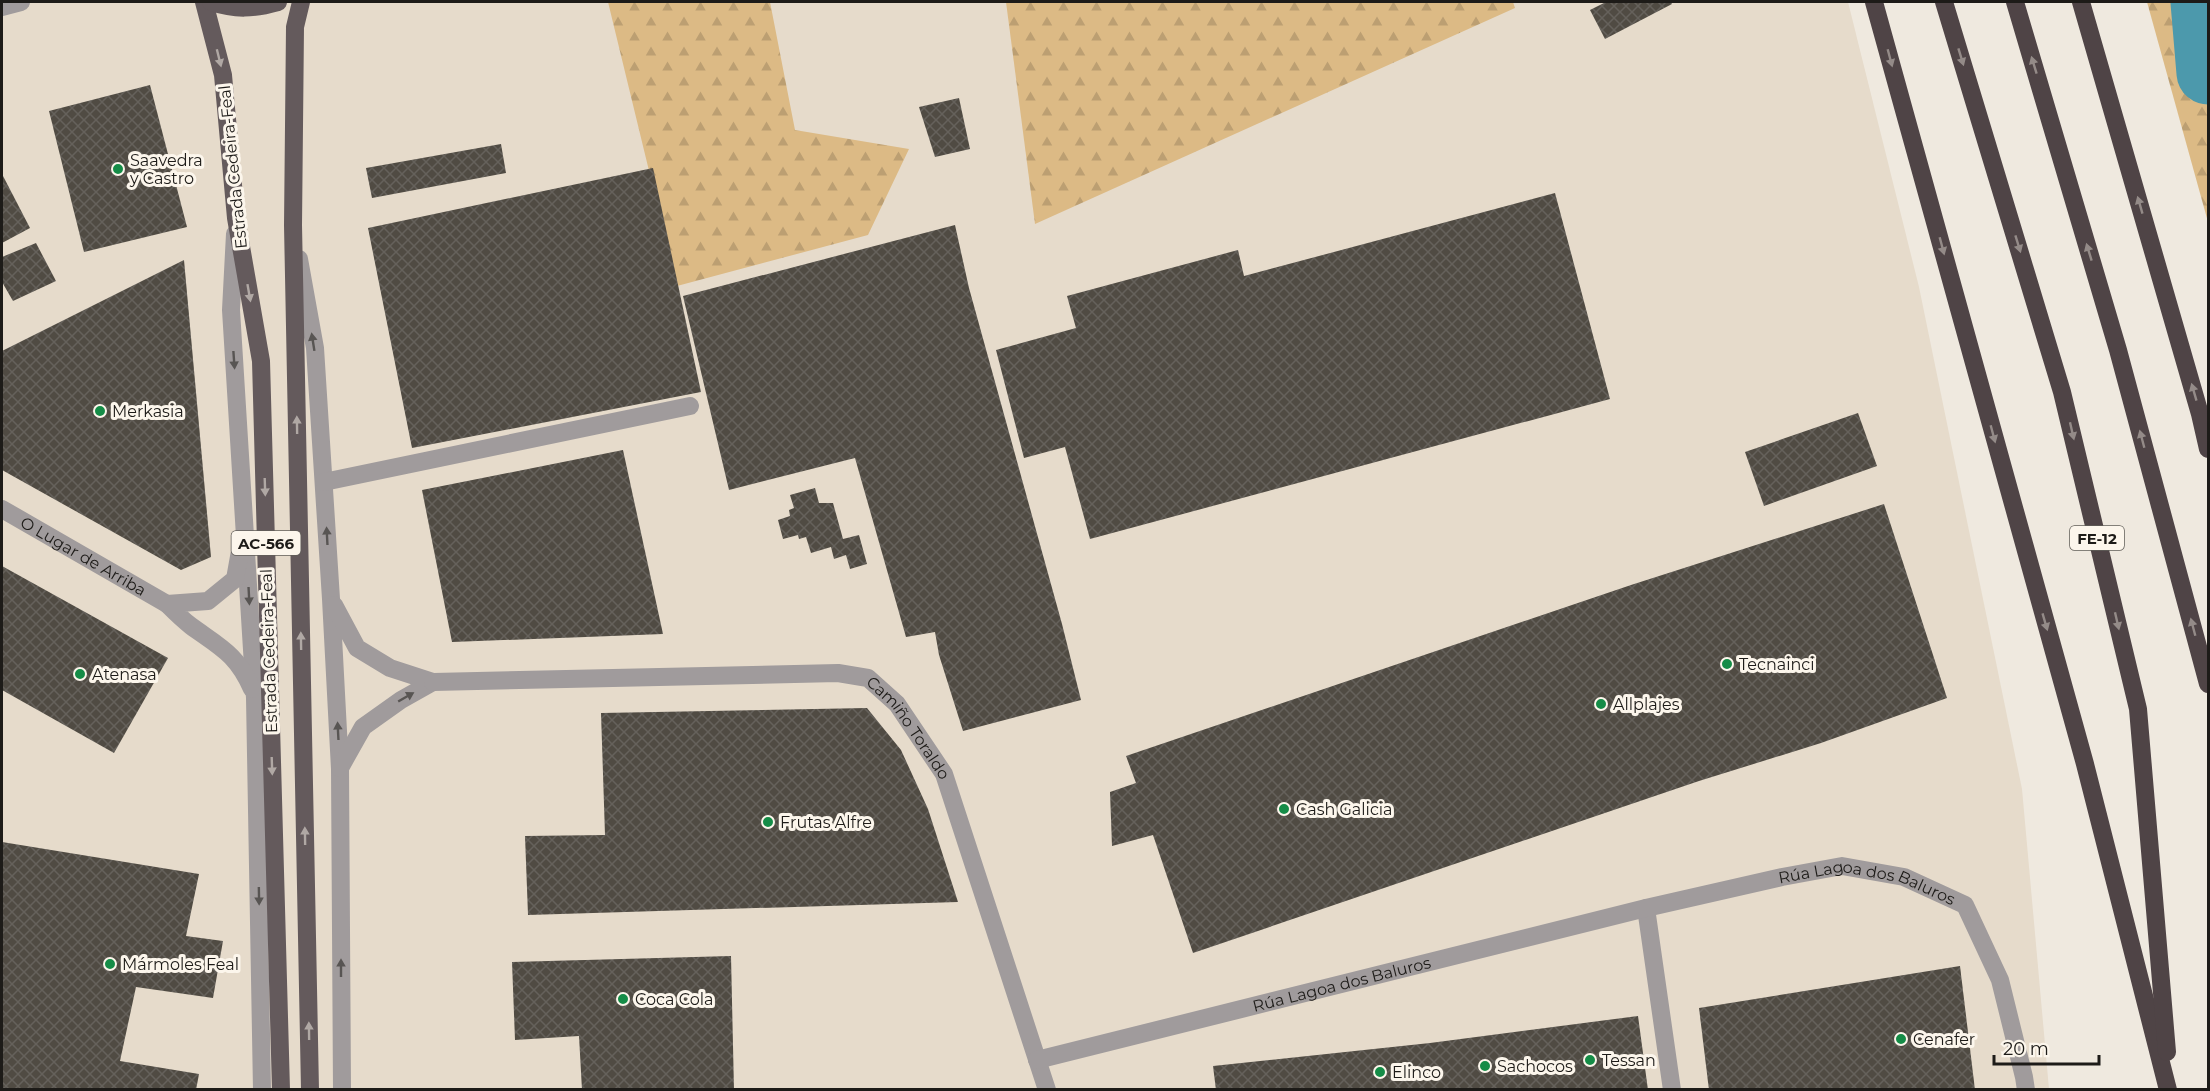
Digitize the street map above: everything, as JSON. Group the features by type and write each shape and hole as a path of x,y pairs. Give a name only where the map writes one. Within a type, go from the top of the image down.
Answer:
{"highway":[{"path":"1875,2 2085,764 2169,1089"},
{"name":"FE-12","path":"1944,2 2062,392 2138,709 2169,1089"},
{"path":"2015,2 2118,350 2208,684"},
{"path":"2080,2 2200,414 2208,449"}],"main road":[{"name":"Estrada Cedeira-Feal","path":"204,2 223,75 236,218 261,361 281,1089"},
{"path":"211,2 230,8 257,8 278,2"},
{"name":"Estrada Cedeira-Feal","path":"301,2 295,27 293,225 310,1089"}],"street":[{"path":"2,7 21,2"},
{"path":"236,218 231,310 255,698 262,1089"},
{"path":"293,225 315,348 331,599 340,769 342,1089"},
{"path":"324,482 690,406"},
{"name":"O Lugar de Arriba","path":"2,509 167,604 189,625 227,650 244,672 255,698"},
{"name":"O Lugar de Arriba","path":"167,604 208,601 235,579 245,519"},
{"name":"Camiño Toraldo","path":"331,599 357,648 390,668 433,682 838,673 868,678 897,704 944,774 1047,1089"},
{"name":"Camiño Toraldo","path":"340,769 363,727 401,700 433,682"},
{"name":"Rúa Lagoa dos Baluros","path":"1037,1060 1646,908 1782,877 1842,866 1904,877 1965,905 2000,980 2025,1089"},
{"path":"1646,908 1672,1089"}],"shaded area":[{"path":"2,2 1848,2 1919,287 2022,789 2049,1089 2,1090"}],"green space":[{"path":"608,2 770,2 795,130 909,149 868,235 677,286"},
{"path":"1006,2 1513,2 1515,8 1035,224"},
{"path":"2147,2 2208,2 2208,222"}],"building":[{"path":"1606,2 1671,2 1672,4 1605,39 1590,10"},
{"name":"Saavedra y Castro","path":"150,85 187,227 84,252 49,111"},
{"path":"959,98 970,149 935,157 919,107"},
{"path":"501,144 506,173 372,198 366,168"},
{"path":"653,168 701,392 412,448 368,228"},
{"path":"2,174 30,228 2,243"},
{"path":"1555,193 1610,399 1090,539 1065,447 1024,458 996,350 1076,328 1067,296 1238,250 1244,276"},
{"path":"955,225 969,288 1081,700 963,731 939,655 935,632 906,637 855,458 729,490 683,296"},
{"path":"36,243 56,281 13,301 2,282 2,257"},
{"name":"Merkasia","path":"184,260 211,557 181,570 2,470 2,351"},
{"path":"1858,413 1877,466 1764,506 1745,452"},
{"path":"623,450 663,634 452,642 422,490"},
{"path":"815,488 819,503 833,503 843,539 859,535 867,564 850,569 846,555 834,559 831,547 811,553 806,537 799,539 798,535 783,539 778,520 790,516 789,510 794,508 790,495"},
{"path":"1884,504 1947,698 1821,743 1699,781 1193,953 1153,835 1112,846 1110,792 1136,783 1126,756 1631,585"},
{"name":"Atenasa","path":"2,566 168,658 114,753 2,690"},
{"name":"Frutas Alfre","path":"867,708 901,750 928,809 958,902 528,915 525,836 605,835 601,713"},
{"name":"Mármoles Feal","path":"2,842 199,874 186,936 223,941 213,998 136,987 120,1061 199,1074 196,1090 2,1090"},
{"name":"Coca Cola","path":"731,956 734,1090 582,1090 579,1036 515,1040 512,962"},
{"path":"1960,966 1975,1090 1709,1090 1699,1008"},
{"path":"1638,1016 1648,1090 1216,1090 1213,1066 1430,1043"}],"waterway":[{"path":"2202,2 2208,73"}],"place":[{"name":"Saavedra y Castro","path":"118,169"},
{"name":"Merkasia","path":"100,411"},
{"name":"Tecnainci","path":"1727,664"},
{"name":"Atenasa","path":"80,674"},
{"name":"Allplajes","path":"1601,704"},
{"name":"Cash Galicia","path":"1284,809"},
{"name":"Frutas Alfre","path":"768,822"},
{"name":"Mármoles Feal","path":"110,964"},
{"name":"Coca Cola","path":"623,999"},
{"name":"Cenafer","path":"1901,1039"},
{"name":"Tessan","path":"1590,1060"},
{"name":"Sachocos","path":"1485,1066"},
{"name":"Elinco","path":"1380,1072"}]}
